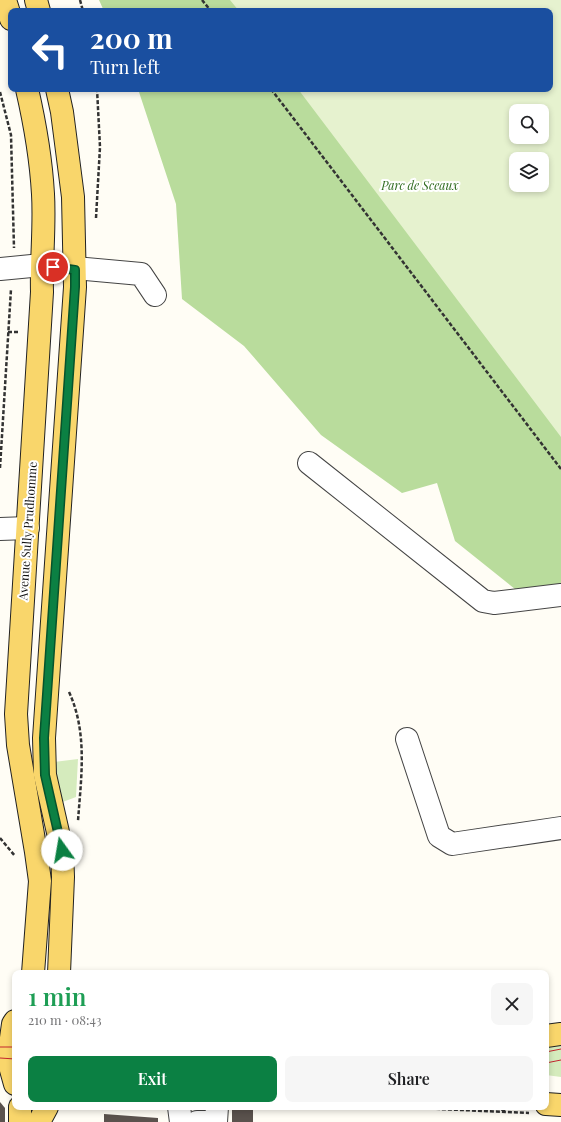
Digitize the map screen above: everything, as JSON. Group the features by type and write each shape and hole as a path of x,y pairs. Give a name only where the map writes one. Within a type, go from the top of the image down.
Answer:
{"main road":[{"name":"Avenue Sully Prudhomme","path":"28,92 36,127 43,194 44,235 42,292 16,714 22,778 40,881 33,970"},
{"path":"59,92 73,197 75,270 64,457 44,738 45,775 62,850 63,877 59,970"},
{"path":"11,1023 8,1058 11,1078"},
{"path":"549,1036 561,1034"},
{"path":"549,1104 561,1106"},
{"path":"20,1110 20,1122"},
{"path":"39,1122 45,1110"}],"street":[{"path":"6,268 42,266 75,270 141,274 155,295"},
{"path":"309,463 483,601 494,603 561,596"},
{"path":"0,529 28,528"},
{"path":"406,739 439,836 452,844 561,828"},
{"path":"179,1110 181,1122"},
{"path":"197,1122 216,1122 218,1110"}],"path":[{"path":"202,0 209,8"},
{"path":"0,92 11,135 14,236 6,268 8,332 0,468"},
{"path":"273,92 561,468"},
{"path":"66,687 77,713 81,738 82,766 78,826"},
{"path":"462,1110 508,1112 503,1110"}],"green space":[{"path":"99,0 276,0 283,8 103,8"},
{"name":"Parc de Sceaux","path":"230,0 561,0 561,437 300,92 553,92 553,8 237,8"},
{"name":"Parc de Sceaux","path":"139,92 424,92 561,395 561,587 515,589 455,541 437,483 402,493 321,435 244,346 182,299 176,204"},
{"path":"78,759 76,797 60,803 54,762"},
{"path":"561,1041 561,1077 549,1075 549,1043"}],"building":[{"path":"0,1102 5,1108 5,1122 0,1122"},
{"path":"232,1110 253,1110 253,1122 232,1122"},
{"path":"104,1114 158,1118 158,1122 104,1122"}],"tram line":[{"path":"0,1047 12,1047"},
{"path":"549,1051 561,1049"},
{"path":"0,1058 12,1059"},
{"path":"549,1062 561,1060"}],"route":[{"path":"53,267 75,270 64,457 44,738 45,775 62,850"}]}
